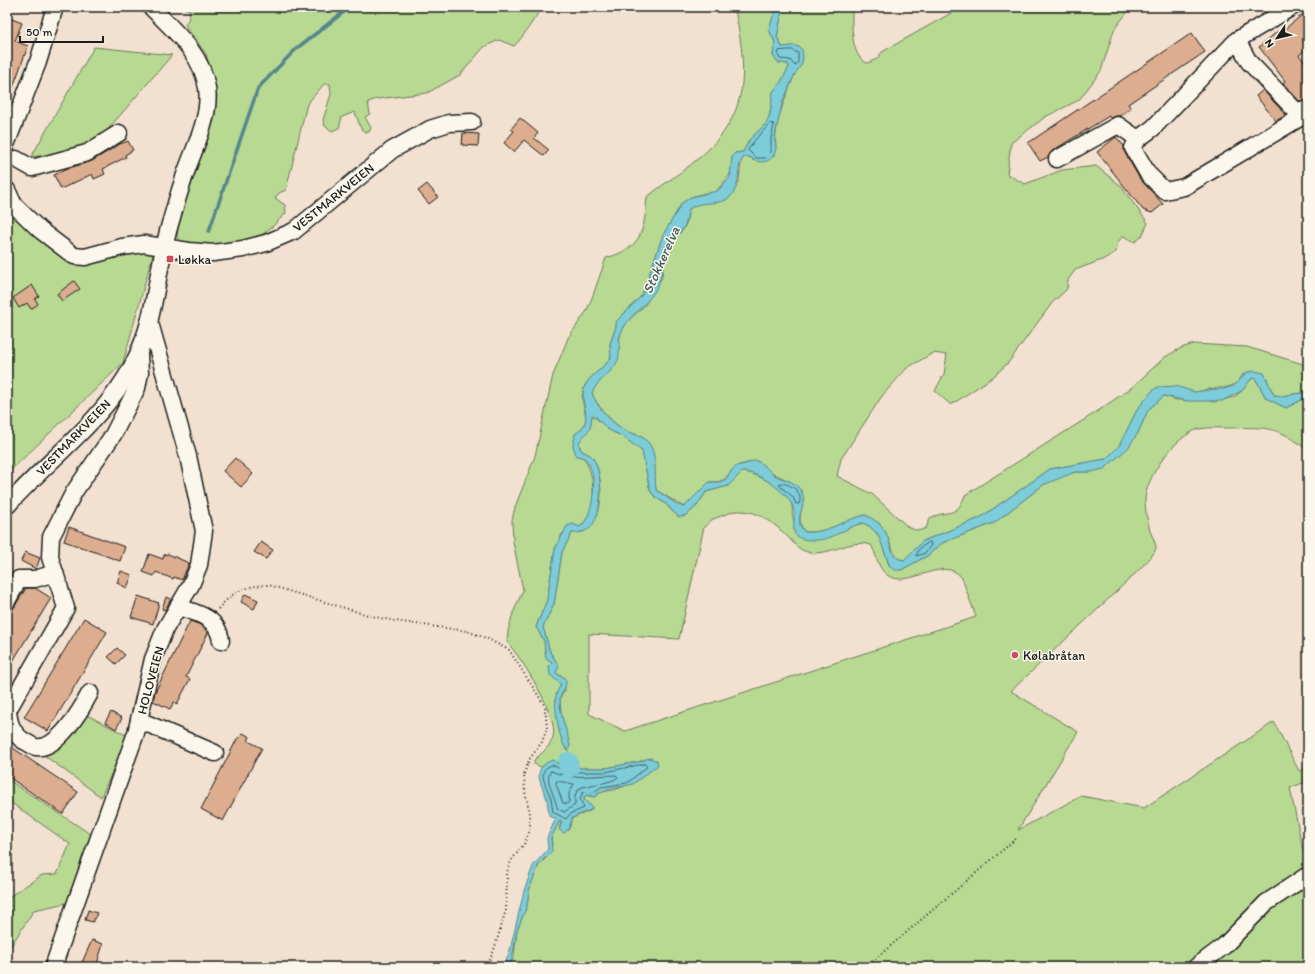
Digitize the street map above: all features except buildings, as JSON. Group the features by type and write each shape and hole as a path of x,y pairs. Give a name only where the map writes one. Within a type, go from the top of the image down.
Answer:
{"street":[{"path":"55,7 38,62 7,143 12,146 16,152 11,163 32,168 53,164 87,153 119,133"},
{"name":"VESTMARKVEIEN","path":"7,506 101,410 125,378 139,354 150,324 164,248 206,113 207,88 198,60 186,44 151,7"},
{"path":"1292,7 1238,40 1153,128 1138,139 1133,148 1148,174 1165,191 1184,187 1308,113"},
{"path":"1238,40 1249,62 1296,111 1308,109"},
{"name":"VESTMARKVEIEN","path":"164,248 213,253 243,249 266,243 294,231 392,150 430,129 449,123 472,122"},
{"path":"1057,159 1118,125 1138,139"},
{"path":"7,190 14,204 40,230 74,256 85,256 122,247 144,244 164,248"},
{"name":"HOLOVEIEN","path":"53,967 136,732 153,659 165,629 191,585 199,565 204,531 188,456 150,324"},
{"path":"90,693 84,705 56,741 45,746 35,747 18,737 10,725 8,710 66,608 50,557 51,536 74,492 113,435 137,388 140,373 139,354"},
{"path":"7,601 19,579 36,579 55,573"},
{"path":"178,607 210,620 217,626 221,641"},
{"path":"139,720 215,753"},
{"path":"1196,967 1224,946 1266,903 1308,875"}],"path":[{"path":"210,620 236,592 256,585 269,585 371,616 395,621 467,631 486,638 509,650 545,706 547,728 542,742 529,760 524,774 525,792 530,814 530,830 524,844 511,861 507,872 506,910 494,950 487,967"},
{"path":"866,967 1018,837"}],"green space":[{"path":"181,7 543,7 514,46 499,40 484,47 460,75 427,93 377,99 368,102 370,114 365,117 371,128 369,132 365,132 361,129 355,112 342,117 339,128 332,131 325,126 323,120 331,94 330,84 324,84 307,104 286,190 279,193 275,198 285,205 286,213 258,237 241,243 221,245 181,242 177,237 179,219 214,120 217,96 206,54 185,25 189,18 190,10"},
{"path":"736,7 776,7 769,30 775,42 773,56 779,63 788,64 789,67 781,82 773,92 770,114 766,124 750,139 743,152 735,153 729,176 726,180 714,193 705,193 691,197 682,203 663,235 642,295 616,322 616,327 610,344 611,357 608,362 591,378 583,391 582,397 586,419 585,424 575,434 578,456 584,458 588,465 592,482 593,499 588,516 583,524 562,534 555,549 547,600 536,627 544,641 546,657 552,662 549,667 561,684 557,701 557,709 559,726 566,750 566,732 561,714 560,698 565,690 564,677 555,673 557,663 550,652 543,627 554,604 562,552 572,533 583,532 599,509 601,490 597,468 591,456 582,451 579,443 589,425 592,415 613,432 622,436 642,451 650,490 654,496 666,504 673,512 683,517 697,506 706,492 728,486 742,472 748,473 775,486 786,495 790,500 793,518 802,539 863,523 870,526 875,531 881,542 890,567 901,570 927,556 942,543 994,523 1043,485 1075,472 1091,472 1138,433 1148,410 1164,396 1177,400 1207,400 1213,402 1234,397 1243,390 1251,379 1255,378 1266,398 1286,408 1305,398 1308,398 1308,451 1289,437 1272,430 1263,428 1210,428 1199,429 1190,433 1181,439 1163,458 1150,480 1146,491 1145,501 1150,531 1156,546 1155,551 1137,572 1011,691 1078,732 1018,830 1081,796 1144,808 1274,722 1299,771 1308,768 1308,781 1290,788 1308,874 1308,967 509,967 514,956 517,930 527,906 529,890 539,864 546,858 552,845 551,838 560,820 561,824 559,827 569,829 572,818 590,811 592,807 584,800 585,795 594,797 602,792 617,789 628,784 645,775 657,761 646,759 606,768 569,768 560,765 553,760 541,767 534,764 534,760 552,741 553,728 545,702 538,688 507,642 508,631 513,613 523,590 513,542 512,520 515,507 535,456 553,375 568,338 586,312 606,258 628,249 634,243 639,236 645,219 647,197 693,163 716,142 728,125 736,108 741,90 743,72 742,53 735,10","holes":["735,511 751,512 770,521 798,547 811,553 819,553 854,544 862,543 871,545 881,568 891,577 901,579 944,569 954,571 962,578 976,617 625,731 589,714 589,634 679,639 704,527 713,519"]},
{"path":"783,7 852,7 852,30 855,47 857,54 867,63 877,59 882,52 962,7 1131,7 1114,30 1101,71 1079,100 1045,117 1011,143 1007,174 1025,184 1062,170 1096,166 1120,185 1148,223 1142,236 1135,242 1123,236 1118,242 1116,252 1102,260 1075,270 1068,280 1067,289 1052,303 1008,363 993,377 951,405 935,391 944,374 947,355 933,353 907,368 882,396 841,459 837,476 872,494 908,527 915,530 922,530 926,528 930,518 955,510 962,503 965,495 1095,413 1131,388 1165,357 1181,348 1194,344 1247,347 1303,364 1308,366 1308,392 1282,396 1274,395 1269,387 1267,378 1243,374 1236,383 1224,388 1195,392 1175,386 1138,408 1119,446 1106,459 1050,469 980,518 923,541 904,560 896,558 885,531 880,524 866,515 828,529 805,532 802,529 800,521 800,513 804,501 791,482 750,462 738,466 720,481 709,482 684,507 656,490 653,460 642,436 625,431 617,425 600,407 592,393 594,388 618,359 620,334 627,322 644,306 662,277 665,254 671,240 683,230 686,224 689,209 699,203 726,200 739,181 741,161 744,157 750,157 754,161 776,148 777,124 802,51 790,46 782,47 777,37"},
{"path":"94,47 172,55 91,149 31,157"},
{"path":"7,199 14,212 76,265 108,255 132,236 143,252 153,254 123,363 7,474"},
{"path":"79,711 128,736 101,797 45,756"},
{"path":"7,779 95,837 71,902 34,910 7,952 7,898 42,875 57,874 70,844 7,800"}],"water":[{"name":"Stokkerelva","path":"776,7 783,7 777,37 782,47 798,47 802,50 803,56 801,65 795,74 782,104 775,135 775,153 773,157 763,162 756,161 750,157 744,157 739,166 738,182 730,197 721,202 699,204 689,209 684,227 671,242 664,258 658,286 647,302 632,316 624,327 620,336 618,360 592,393 600,408 612,421 624,430 645,439 648,442 654,458 656,490 678,505 684,507 709,482 722,481 739,465 757,461 776,476 793,483 800,489 803,495 803,502 799,520 805,532 821,531 865,515 881,526 887,535 893,553 899,559 904,560 923,541 980,518 1050,469 1106,459 1119,446 1138,408 1153,390 1158,387 1175,386 1195,392 1223,389 1234,386 1247,372 1255,371 1264,373 1274,395 1282,396 1308,392 1308,398 1305,398 1286,408 1266,398 1255,378 1251,379 1243,390 1222,401 1187,401 1164,396 1148,410 1138,433 1128,448 1104,469 1091,472 1075,472 1043,485 994,523 942,543 927,556 901,570 895,570 890,567 878,534 863,523 826,539 811,540 798,537 794,529 794,513 790,501 779,489 756,475 748,473 742,472 728,486 706,492 691,511 678,517 666,504 654,496 650,490 642,451 622,436 607,429 596,417 592,415 590,428 579,444 582,451 589,454 596,464 600,483 600,504 594,522 590,528 582,532 572,533 562,552 554,604 543,627 550,652 559,666 556,673 566,680 561,695 560,706 570,746 568,751 562,741 557,717 556,696 561,684 550,675 549,667 552,662 546,658 544,641 536,627 547,600 555,549 567,526 573,524 580,527 585,521 592,504 592,473 589,464 584,458 576,455 573,446 575,434 585,424 586,413 583,395 585,384 611,358 610,344 616,327 616,322 642,295 663,235 682,203 691,197 717,191 730,178 732,156 735,153 743,152 750,139 766,124 770,114 773,92 781,82 789,67 788,64 779,63 773,56 775,42 769,30"},
{"path":"650,758 657,761 658,765 633,784 602,791 594,797 587,795 584,797 584,800 592,807 592,809 572,818 569,829 564,833 559,830 562,822 560,820 551,838 552,851 539,864 529,890 527,906 517,930 511,964 509,967 503,967 509,954 524,891 533,866 548,849 547,838 556,818 550,817 549,815 547,799 539,776 539,772 542,767 546,763 553,760 566,768 606,768 638,762"}],"waterway":[{"path":"209,231 258,88 296,49 350,7"},
{"path":"568,762 569,768"}],"place":[{"name":"Løkka","path":"170,259"},
{"name":"Kølabråtan","path":"1015,655"}]}
